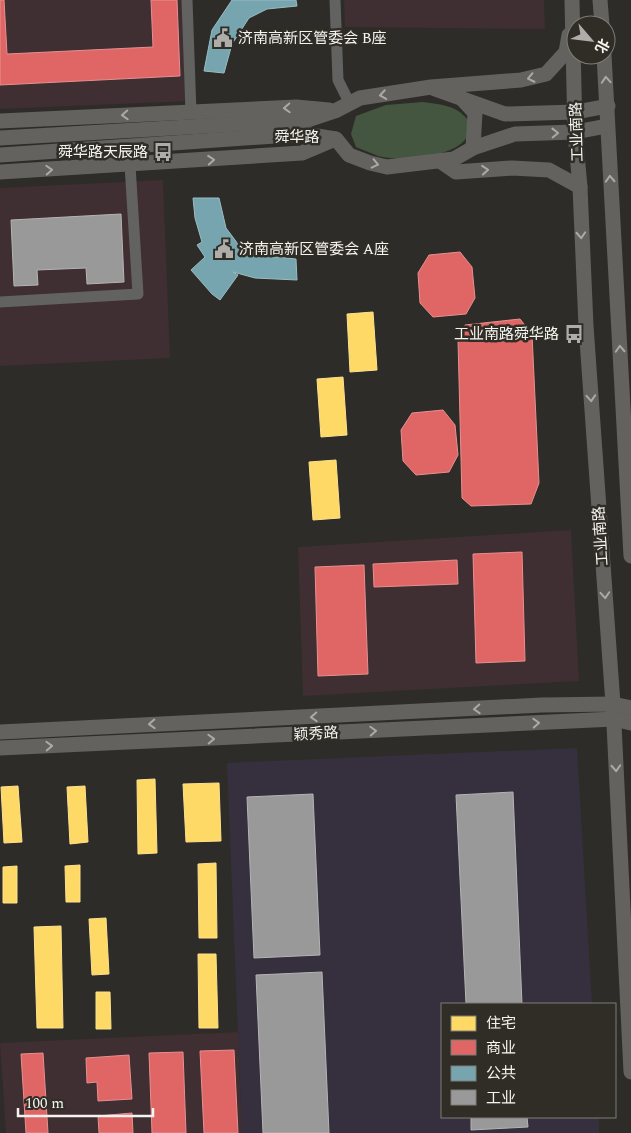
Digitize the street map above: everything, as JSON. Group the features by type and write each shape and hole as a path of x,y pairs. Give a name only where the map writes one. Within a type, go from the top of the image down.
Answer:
{"main road":[{"path":"600,0 601,15"},
{"name":"舜华路","path":"0,138 308,120 336,111 349,102 431,87 521,80 546,74 566,52 573,7"},
{"name":"工业南路","path":"573,7 575,132 613,711 631,1072"},
{"name":"工业南路","path":"605,65 627,398 631,556"},
{"path":"431,87 505,114 576,112 608,106"},
{"path":"462,99 475,113 473,148"},
{"path":"0,121 296,107 336,111 336,139 302,153 0,172"},
{"name":"舜华路","path":"0,155 304,134 336,139 349,155 370,164 387,167 454,159 473,148 515,134 575,132 608,126"},
{"path":"440,161 456,172 512,168 549,170 580,187"},
{"name":"颖秀路","path":"0,732 542,705 613,711 631,723"},
{"name":"颖秀路","path":"0,748 613,711 631,708"}],"street":[{"path":"187,0 191,112"},
{"path":"335,0 338,80 349,102"},
{"path":"0,302 138,294 130,165"}],"shaded area":[{"path":"0,0 186,0 191,101 0,109"},
{"path":"344,0 544,0 545,29 345,27"},
{"path":"163,180 170,358 0,366 0,188"},
{"path":"571,530 579,681 303,696 298,547"},
{"path":"577,748 592,1003 441,1003 441,1118 599,1118 599,1133 242,1133 227,763"},
{"path":"238,1032 242,1133 6,1133 0,1043"}],"green space":[{"path":"423,102 455,109 465,117 470,123 468,135 462,143 453,149 441,153 413,158 387,158 356,147 351,134 356,116 386,105"}],"building: 住宅":[{"path":"373,312 377,370 350,372 347,314"},
{"path":"343,377 347,435 321,437 317,379"},
{"path":"336,460 340,518 313,520 309,462"},
{"path":"155,779 157,853 138,854 137,780"},
{"path":"219,783 221,841 186,842 183,784"},
{"path":"18,786 22,842 4,843 1,787"},
{"path":"85,786 88,842 70,844 67,787"},
{"path":"216,863 217,938 199,938 198,864"},
{"path":"80,865 80,902 66,902 65,866"},
{"path":"17,866 17,903 3,903 3,867"},
{"path":"106,918 109,974 92,975 89,919"},
{"path":"61,926 63,1028 37,1028 34,927"},
{"path":"198,954 216,954 218,1028 199,1028"},
{"path":"96,992 110,992 111,1029 96,1029"}],"building: 商业":[{"path":"0,0 4,0 7,54 153,47 151,0 177,0 180,76 0,85"},
{"path":"460,252 472,267 475,298 466,314 433,317 420,303 418,273 429,255"},
{"path":"520,319 532,334 539,483 531,504 471,506 462,498 458,340 465,325"},
{"path":"443,410 455,425 458,455 449,472 416,475 403,461 401,430 412,413"},
{"path":"522,552 525,661 476,663 473,554"},
{"path":"457,560 458,584 374,587 373,564"},
{"path":"364,565 368,674 318,676 315,567"},
{"path":"234,1050 238,1133 204,1133 200,1051"},
{"path":"183,1052 186,1133 152,1133 149,1053"},
{"path":"43,1053 48,1133 26,1133 21,1054"},
{"path":"129,1055 132,1099 98,1101 97,1082 87,1083 86,1058"},
{"path":"132,1113 133,1133 99,1133 98,1116"}],"building: 公共":[{"name":"济南高新区管委会 B座","path":"232,0 296,0 297,6 267,9 249,18 232,44 224,73 204,71 212,30"},
{"name":"济南高新区管委会 A座","path":"193,198 219,198 226,228 238,244 266,256 296,259 297,280 255,278 233,272 238,275 220,300 212,294 191,270 205,257 197,245 202,242 195,218"}],"building: 工业":[{"path":"121,214 124,282 87,284 86,268 37,270 38,285 14,286 11,220"},
{"path":"513,792 522,1003 466,1003 456,795"},
{"path":"313,794 320,955 254,958 247,797"},
{"path":"322,972 329,1133 263,1133 256,975"},
{"path":"471,1118 527,1118 528,1127 471,1130"}],"place":[{"name":"济南高新区管委会 B座","path":"223,38"},
{"name":"舜华路天辰路","path":"163,152"},
{"name":"济南高新区管委会 A座","path":"224,249"},
{"name":"工业南路舜华路","path":"574,334"}]}
